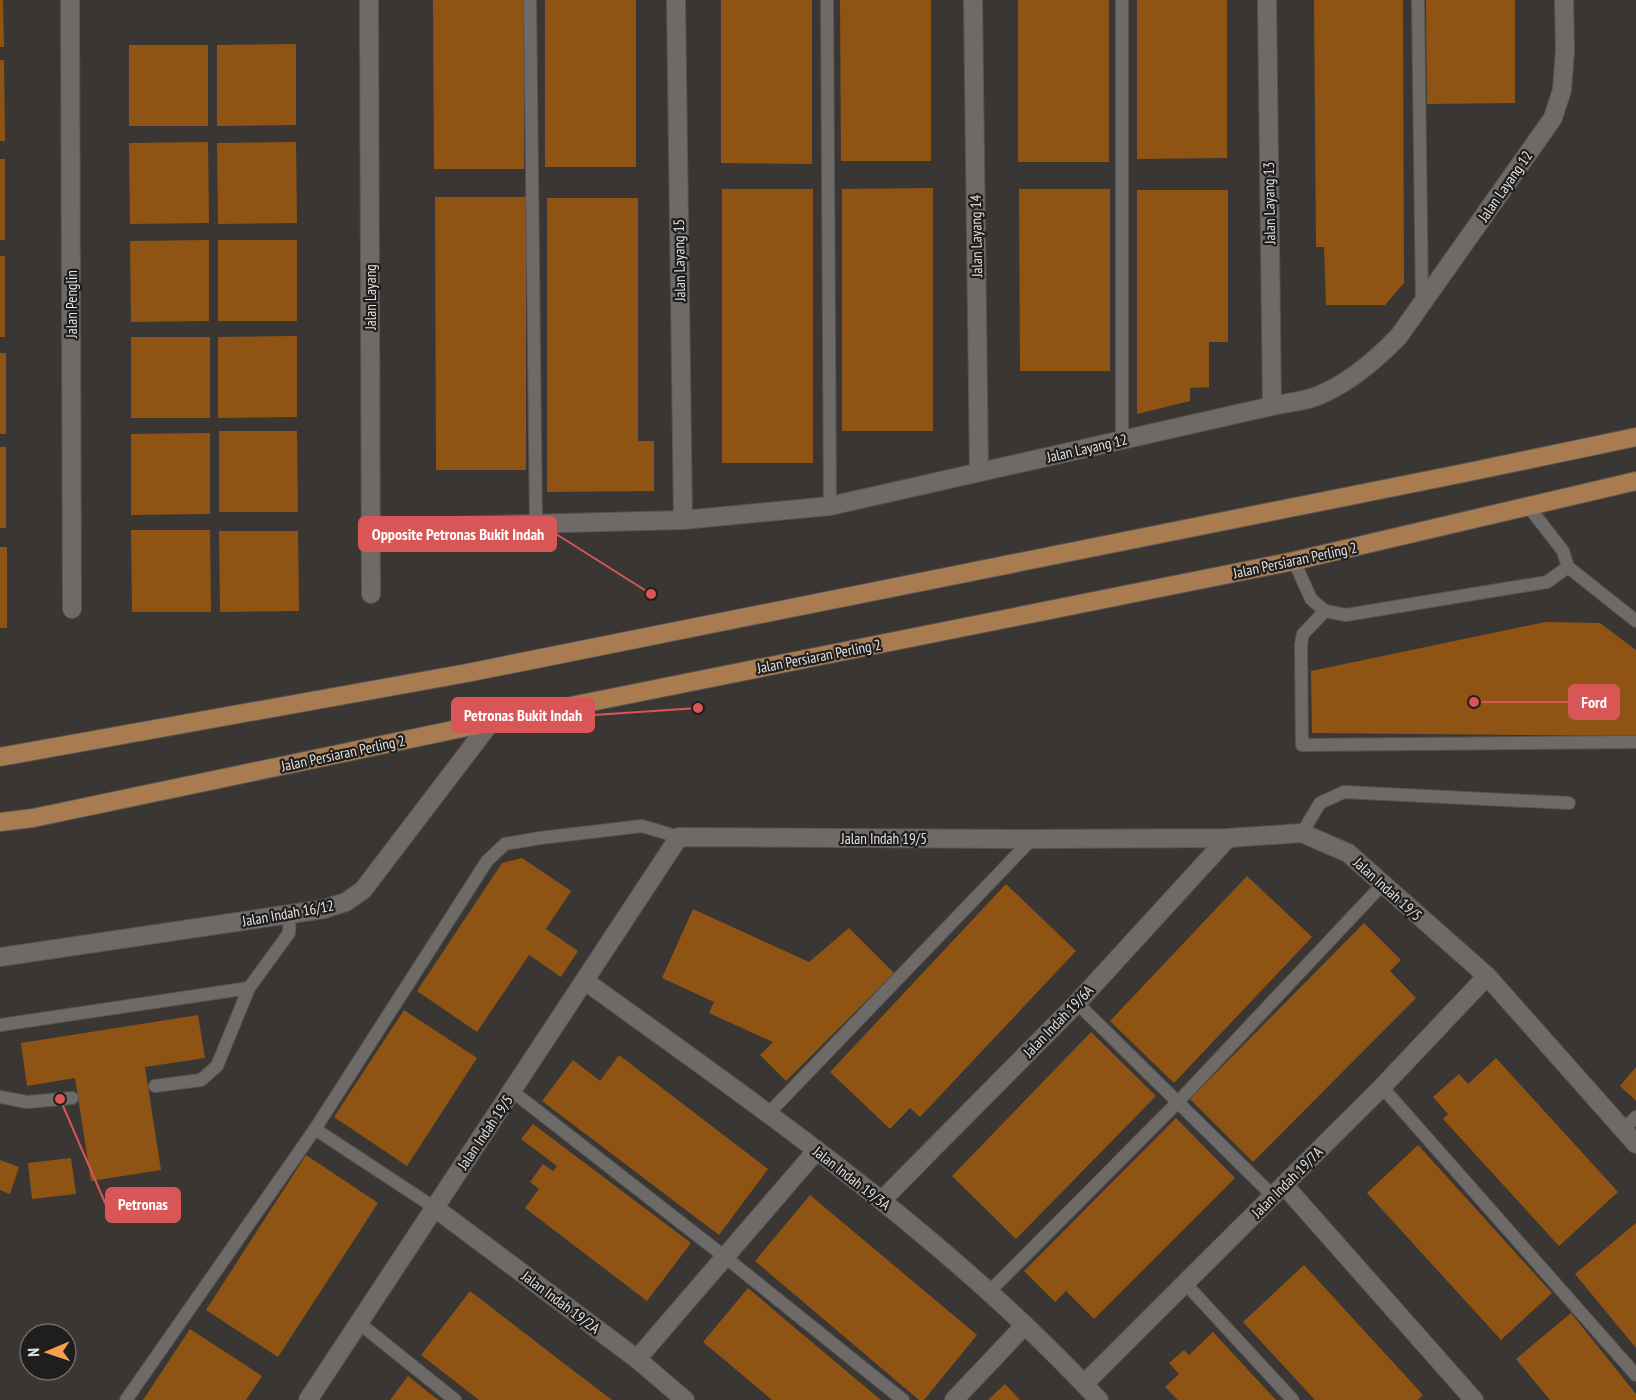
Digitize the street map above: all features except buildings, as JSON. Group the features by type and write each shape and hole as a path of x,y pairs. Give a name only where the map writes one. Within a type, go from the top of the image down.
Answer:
{"main road":[{"path":"0,757 467,673 1636,437"},
{"name":"Jalan Persiaran Perling 2","path":"0,822 33,818 491,722 1294,561 1636,481"}],"street":[{"name":"Jalan Penglin","path":"70,0 72,609"},
{"name":"Jalan Layang","path":"369,0 371,594"},
{"name":"Jalan Layang 15","path":"676,0 682,520"},
{"name":"Jalan Layang 14","path":"974,0 979,472"},
{"name":"Jalan Layang 13","path":"1267,0 1272,406"},
{"name":"Jalan Layang 12","path":"370,528 682,520 830,506 1310,399 1346,380 1376,359 1399,336 1553,118 1562,90 1565,50 1564,0"},
{"name":"Jalan Indah 16/12","path":"0,957 324,909 346,902 363,890 491,722"},
{"name":"Jalan Indah 19/5","path":"308,1400 680,837 1228,838 1302,833 1348,853 1487,976 1630,1123 1636,1144"},
{"name":"Jalan Indah 19/6A","path":"882,1200 1077,1003 1228,838"},
{"name":"Jalan Indah 19/7A","path":"1084,1384 1382,1087 1487,976"},
{"name":"Jalan Indah 19/3A","path":"585,981 769,1113 882,1200 989,1292 1099,1400"},
{"path":"637,1359 817,1150"},
{"path":"1279,1190 1474,1400"},
{"name":"Jalan Indah 19/2A","path":"435,1208 637,1359 686,1400"},
{"path":"954,1400 1024,1326"}],"lane":[{"path":"530,0 536,524"},
{"path":"827,0 830,506"},
{"path":"1122,0 1122,440"},
{"path":"1418,0 1422,305"},
{"path":"1528,506 1563,551 1568,567 1636,621"},
{"path":"1294,561 1311,599 1325,611 1346,615 1547,582 1568,567"},
{"path":"1325,611 1304,634 1301,644 1302,745 1636,742"},
{"path":"1302,833 1320,803 1344,792 1569,803"},
{"path":"126,1400 315,1129 487,861 505,844 642,826 680,837"},
{"path":"769,1113 1032,839"},
{"path":"989,1292 1177,1103 1382,885"},
{"path":"155,1086 201,1080 217,1066 249,988 289,933 290,913"},
{"path":"0,1025 249,988"},
{"path":"1077,1003 1177,1103 1279,1190"},
{"path":"1382,1087 1636,1376"},
{"path":"512,1091 725,1257 903,1400"},
{"path":"0,1097 27,1102 72,1098"},
{"path":"315,1129 435,1208"},
{"path":"1185,1283 1293,1400"},
{"path":"359,1323 455,1400"}],"place":[{"name":"Opposite Petronas Bukit Indah","path":"651,594"},
{"name":"Ford","path":"1474,702"},
{"name":"Petronas Bukit Indah","path":"698,708"},
{"name":"Petronas","path":"60,1099"}]}
